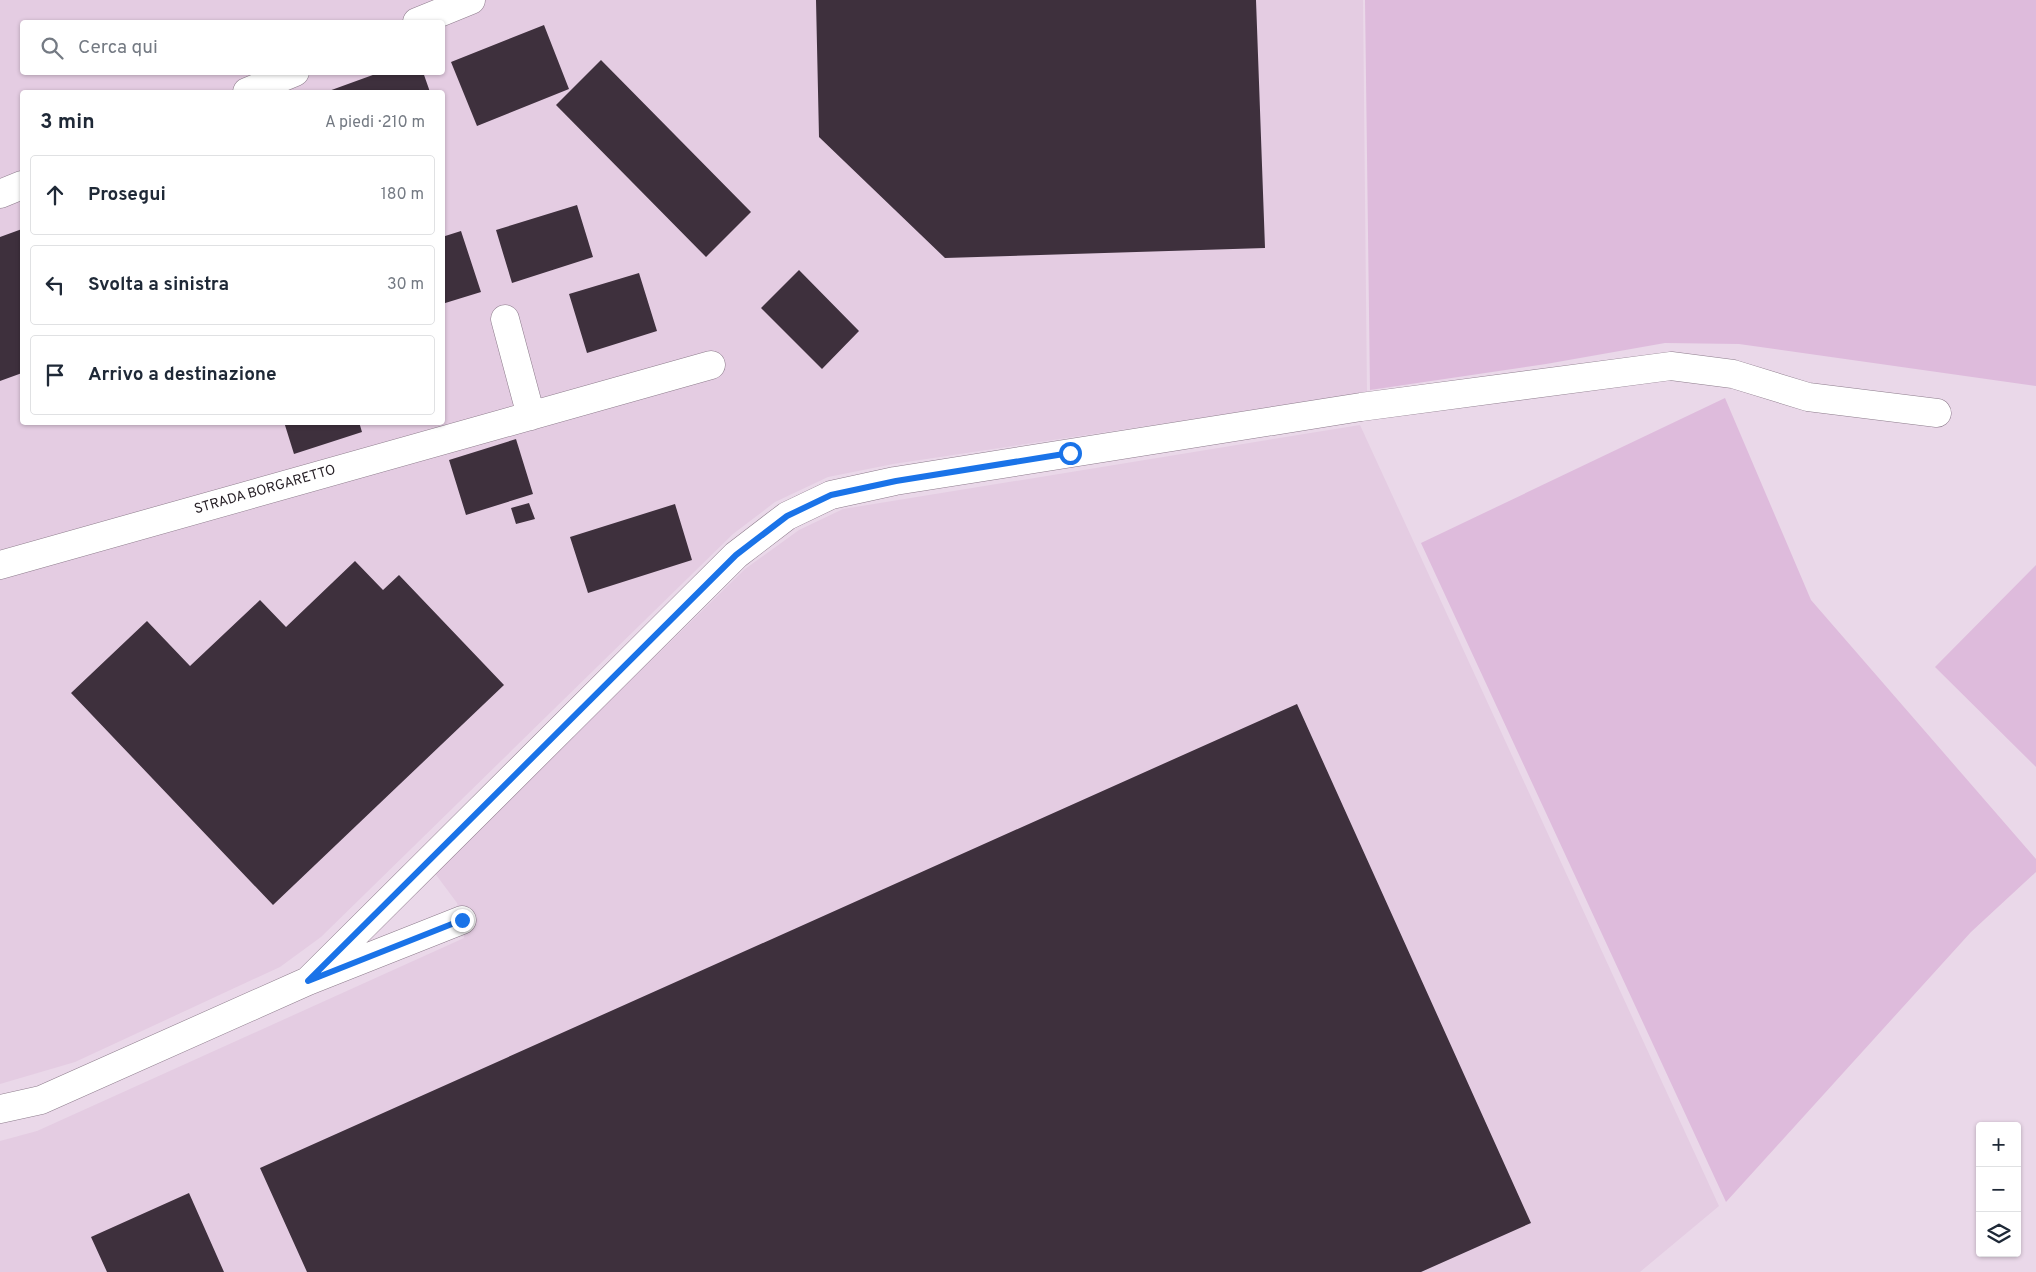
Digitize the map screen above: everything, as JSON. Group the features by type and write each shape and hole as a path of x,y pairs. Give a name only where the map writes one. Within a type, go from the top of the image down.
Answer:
{"street":[{"path":"422,20 471,0"},
{"path":"252,90 288,75"},
{"path":"0,194 20,186"},
{"path":"506,318 531,416"},
{"name":"STRADA BORGARETTO","path":"0,565 711,365"},
{"path":"308,981 736,555 787,516 831,495 896,481 1361,407 1671,366 1733,374 1808,396 1937,412"},
{"path":"0,1109 41,1100 308,981 462,920"}],"shaded area":[{"path":"0,0 1363,0 1367,393 893,464 828,477 775,502 733,534 321,937 280,967 75,1062 0,1084"},
{"path":"1365,0 2036,0 2036,386 1739,344 1665,343 1546,364 1370,390"},
{"path":"1725,398 1811,600 2036,859 2036,872 1971,932 1726,1202 1421,543"},
{"path":"1360,425 1719,1206 1640,1272 0,1272 0,1141 37,1131 464,938 462,920 457,903 434,872 745,569 799,530 843,509"},
{"path":"2036,565 2036,767 1935,667"}],"building":[{"path":"816,0 1256,0 1265,248 945,258 819,137"},
{"path":"544,25 569,89 477,126 451,62"},
{"path":"601,60 751,212 706,257 556,105"},
{"path":"373,75 424,75 429,90 332,90"},
{"path":"577,205 593,257 512,283 496,230"},
{"path":"20,230 20,374 0,381 0,237"},
{"path":"461,231 481,292 445,303 445,236"},
{"path":"799,270 859,331 822,369 761,308"},
{"path":"639,273 657,331 587,353 569,294"},
{"path":"285,425 360,425 362,432 294,454"},
{"path":"516,439 533,494 466,515 449,460"},
{"path":"529,503 535,519 516,524 511,508"},
{"path":"675,504 692,560 588,593 570,537"},
{"path":"355,561 383,590 399,575 504,685 273,905 71,693 147,621 190,666 260,600 286,627"},
{"path":"1297,704 1531,1223 1421,1272 307,1272 260,1168"},
{"path":"189,1193 224,1272 107,1272 91,1237"}],"route":[{"path":"462,920 308,981 736,555 787,516 831,495 896,481 1070,453"}]}
